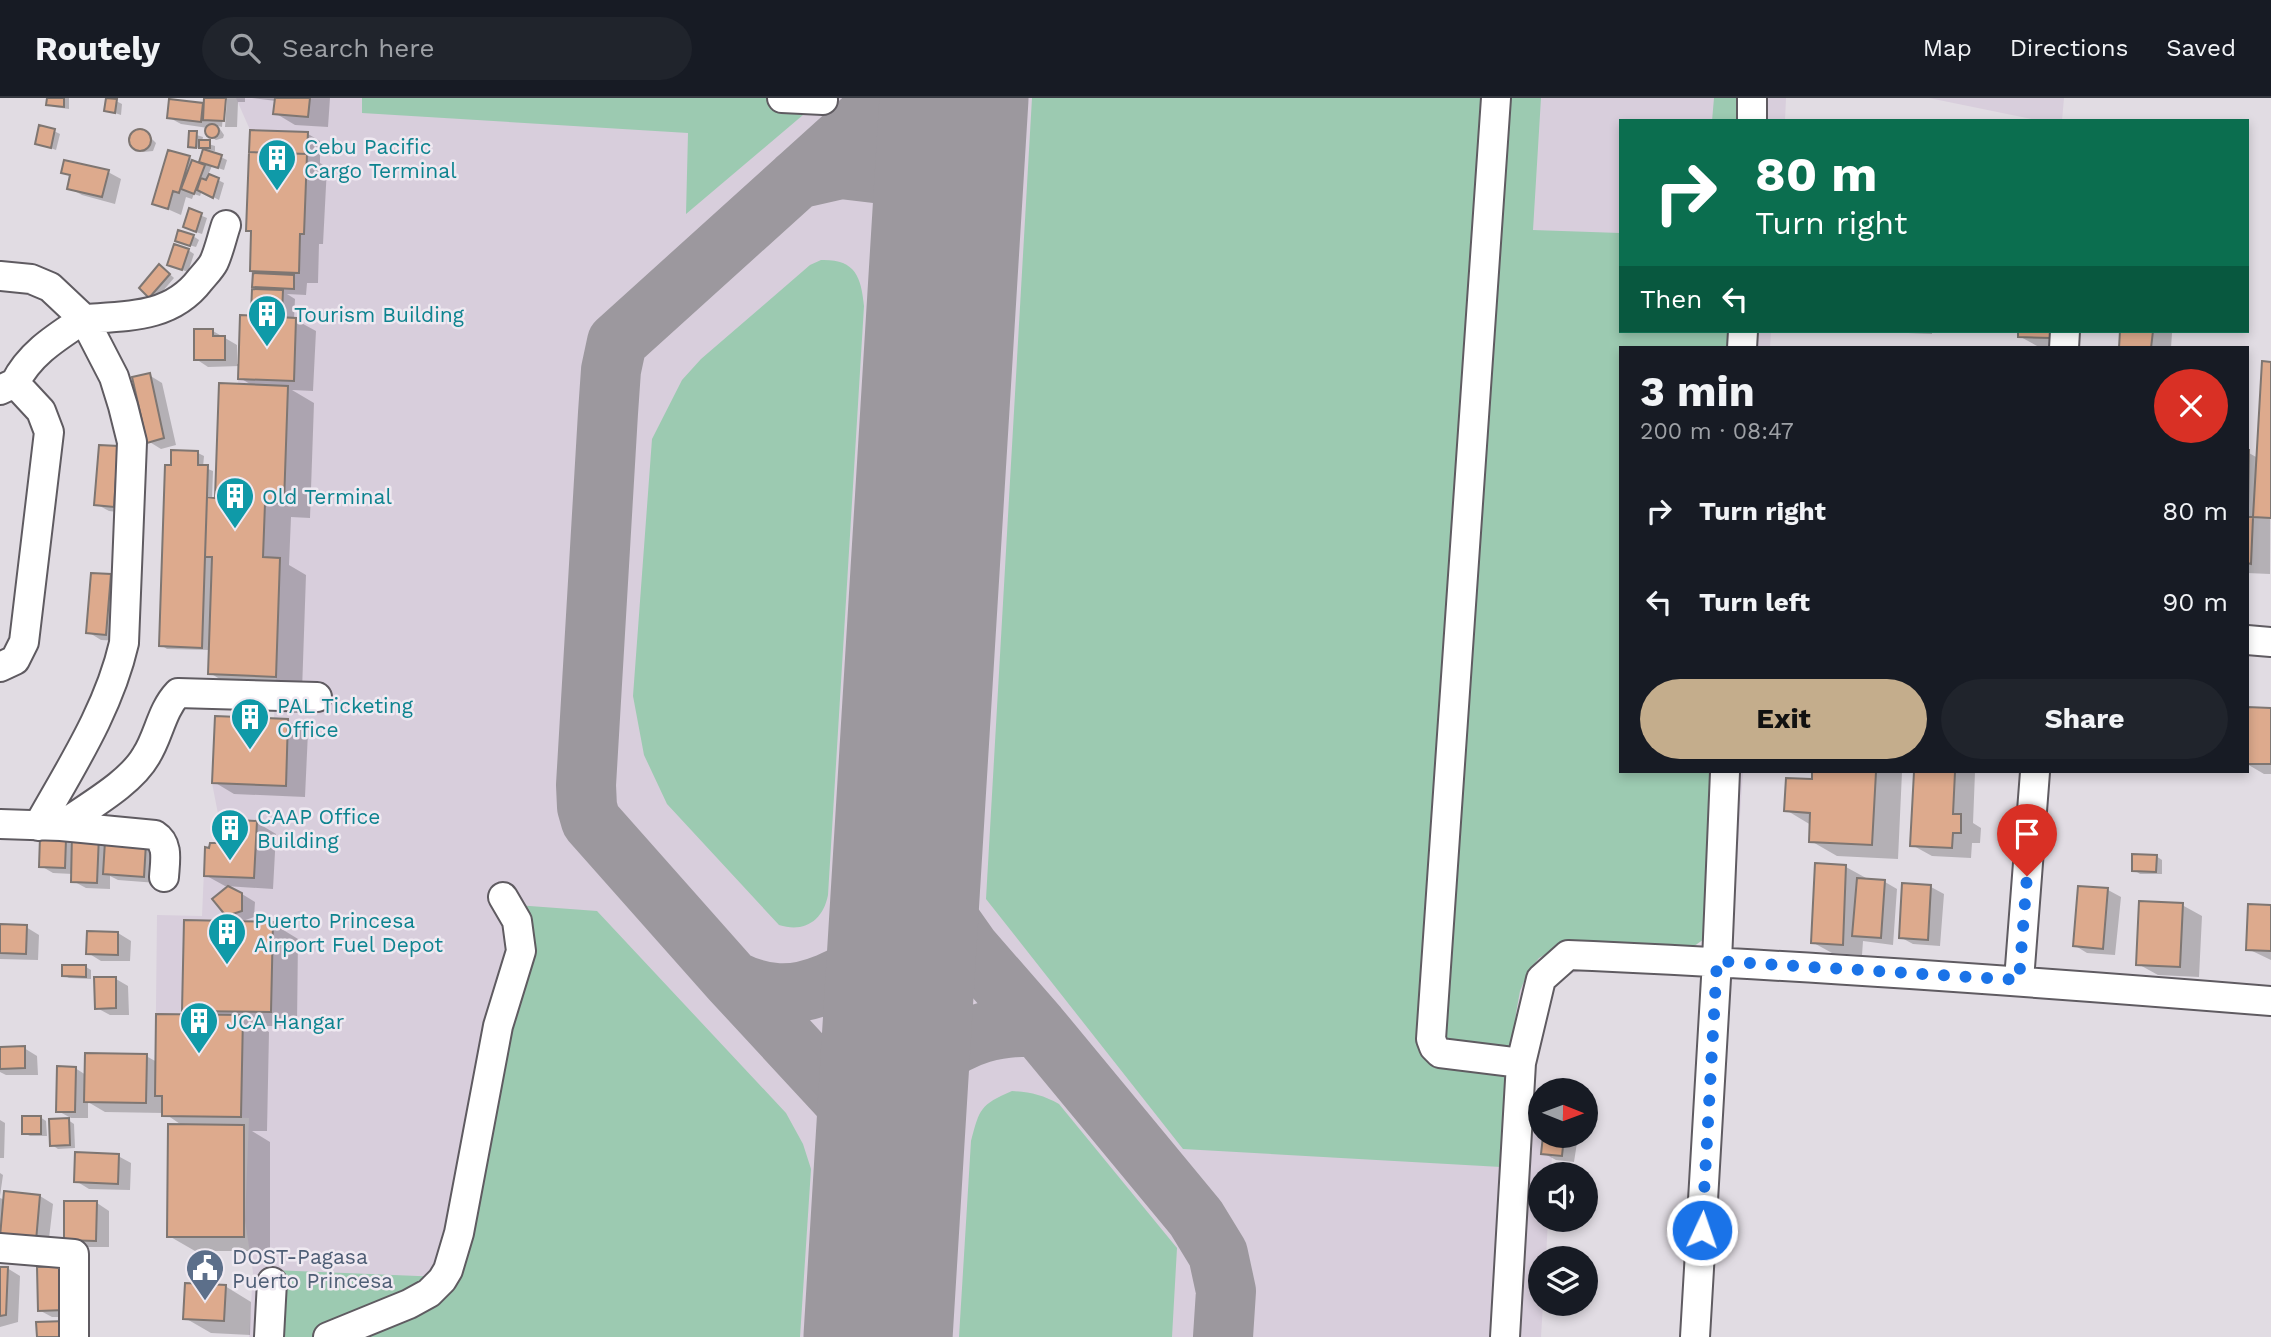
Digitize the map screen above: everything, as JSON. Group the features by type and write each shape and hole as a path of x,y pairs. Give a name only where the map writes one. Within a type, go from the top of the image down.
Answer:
{"street":[{"path":"782,98 823,100"},
{"path":"1496,98 1431,1039 1440,1053 1521,1063"},
{"path":"1752,98 1752,119"},
{"path":"0,667 15,660 24,642 49,432 41,411 8,386 42,348 84,318 155,313 175,302 194,287 214,263 226,225"},
{"path":"0,276 31,279 50,287 84,318 114,377 132,442 124,643 107,697 50,826"},
{"path":"2249,640 2271,642"},
{"path":"50,826 112,790 146,758 170,702 178,693 317,697"},
{"path":"1695,1337 1725,773"},
{"path":"2019,980 2035,773"},
{"path":"0,824 155,835 162,839 165,846 164,877"},
{"path":"328,1337 429,1293 448,1270 458,1233 498,1026 521,951 517,921 503,897"},
{"path":"1506,1337 1521,1063 1541,979 1568,955 1717,961 2019,980 2271,1001"},
{"path":"0,1248 74,1254 74,1337"},
{"path":"269,1337 272,1282"}],"shaded area":[{"path":"236,98 1786,98 1785,119 1619,119 1619,333 1771,333 1770,346 1619,346 1619,773 1743,773 1733,922 1715,922 1714,932 1688,951 1687,973 1573,973 1563,978 1545,995 1532,1078 1528,1078 1526,1116 1528,1148 1552,1148 1552,1162 1528,1162 1528,1232 1547,1232 1547,1246 1528,1246 1528,1316 1542,1316 1541,1337 249,1337 253,1272 245,1221 249,1118 162,1116 162,1096 155,1096 157,915 202,916 205,847 209,848 210,843 218,843 219,819 212,783 215,716 274,718 276,677 208,674 212,557 205,557 207,497 215,497 219,383 238,384 240,315 251,315 251,232 246,231 250,130"},
{"path":"1929,98 2064,98 2062,119 2031,119"}],"green space":[{"path":"362,98 823,98 686,214 688,133 362,113"},
{"path":"1032,98 1541,98 1533,230 1619,233 1619,333 1736,333 1735,346 1619,346 1619,773 1720,773 1714,932 1687,951 1562,945 1539,958 1528,972 1520,991 1516,1013 1501,1167 1183,1149 986,899"},
{"path":"1714,98 1744,98 1744,119 1712,119"},
{"path":"821,260 842,263 854,271 861,286 864,306 828,895 822,912 811,923 788,927 779,925 667,804 644,755 633,696 652,439 682,380 701,359 810,265"},
{"path":"516,905 597,911 786,1113 803,1144 811,1169 800,1337 268,1337 272,1270 442,1277"},
{"path":"1012,1091 1036,1094 1059,1104 1177,1248 1172,1337 959,1337 971,1141 979,1114 987,1104"}],"building":[{"path":"47,98 64,98 64,107 46,105"},
{"path":"106,98 117,99 115,113 104,111"},
{"path":"204,98 226,98 224,121 203,120"},
{"path":"275,98 310,98 308,117 273,114"},
{"path":"169,99 203,103 201,122 167,118"},
{"path":"212,124 217,126 217,136 212,138 207,136 205,131 207,126"},
{"path":"39,125 55,129 51,148 35,144"},
{"path":"140,129 148,132 151,140 148,148 140,151 132,148 129,140 132,132"},
{"path":"250,130 308,132 307,154 249,152"},
{"path":"189,131 197,131 196,148 188,147"},
{"path":"199,140 210,140 210,148 199,148"},
{"path":"203,149 222,155 218,168 199,162"},
{"path":"168,150 190,156 179,193 173,191 168,209 152,204"},
{"name":"Cebu Pacific Cargo Terminal","path":"249,152 307,154 304,234 300,234 299,273 250,271 251,231 246,231"},
{"path":"64,160 109,170 102,197 67,189 70,175 61,173"},
{"path":"192,160 205,165 194,194 181,189"},
{"path":"209,174 219,178 213,198 197,190 201,178 206,180"},
{"path":"189,208 202,213 196,232 183,227"},
{"path":"178,230 194,235 190,246 175,241"},
{"path":"174,244 189,249 182,270 167,265"},
{"path":"159,264 170,274 149,298 139,288"},
{"path":"253,273 294,275 294,289 252,287"},
{"path":"252,289 283,290 282,314 251,313"},
{"name":"Tourism Building","path":"240,315 296,318 294,381 238,379"},
{"path":"194,329 213,329 213,336 225,336 225,360 194,360"},
{"path":"2018,333 2051,333 2051,338 2018,337"},
{"path":"2120,333 2153,333 2151,346 2119,346"},
{"path":"2262,361 2271,362 2271,518 2253,517"},
{"path":"150,373 164,438 147,443 132,377"},
{"name":"Old Terminal","path":"219,383 288,386 284,503 265,503 263,557 280,558 276,677 208,674 212,557 205,557 207,497 215,498"},
{"path":"99,445 118,446 114,507 94,505"},
{"path":"171,450 198,451 198,465 208,465 202,648 159,646 165,465 171,465"},
{"path":"2249,517 2253,517 2251,564"},
{"path":"91,573 111,574 106,635 86,633"},
{"path":"2249,707 2271,708 2271,764 2249,764"},
{"name":"PAL Ticketing Office","path":"215,716 288,719 286,786 212,783"},
{"path":"1812,773 1876,773 1872,845 1809,842 1810,813 1784,811 1786,778 1812,779"},
{"path":"1914,773 1955,773 1953,814 1961,814 1961,833 1953,833 1952,848 1910,846"},
{"name":"CAAP Office Building","path":"219,819 257,821 254,878 204,876 205,847 209,848 210,843 218,843"},
{"path":"72,834 99,835 97,883 71,882"},
{"path":"40,837 66,839 65,868 39,867"},
{"path":"105,841 146,843 144,877 103,874"},
{"path":"2132,854 2157,855 2156,872 2132,871"},
{"path":"1815,863 1846,865 1843,945 1811,943"},
{"path":"1857,878 1885,880 1881,938 1852,936"},
{"path":"1902,883 1931,885 1928,940 1899,938"},
{"path":"228,886 242,893 242,911 226,916 212,899"},
{"path":"2078,886 2108,888 2103,949 2073,946"},
{"path":"2139,901 2183,903 2180,967 2136,965"},
{"path":"2248,904 2271,905 2271,951 2246,950"},
{"name":"Puerto Princesa Airport Fuel Depot","path":"184,920 273,922 271,1012 182,1011"},
{"path":"0,924 27,925 26,954 0,953"},
{"path":"87,931 118,932 118,955 86,954"},
{"path":"62,965 86,965 86,977 62,976"},
{"path":"94,977 116,977 116,1008 95,1009"},
{"name":"JCA Hangar","path":"156,1014 243,1015 241,1117 162,1116 162,1096 155,1096"},
{"path":"25,1046 25,1068 0,1069 0,1047"},
{"path":"85,1053 147,1054 146,1103 84,1102"},
{"path":"57,1066 76,1067 75,1112 56,1112"},
{"path":"22,1116 41,1116 41,1134 22,1134"},
{"path":"69,1118 70,1145 50,1146 49,1119"},
{"path":"168,1124 244,1125 244,1237 167,1237"},
{"path":"1542,1148 1563,1148 1562,1156 1541,1154"},
{"path":"75,1152 119,1154 118,1184 74,1182"},
{"path":"4,1191 40,1195 36,1241 0,1237"},
{"path":"64,1201 97,1201 96,1241 64,1240"},
{"path":"64,1266 65,1310 38,1311 37,1267"},
{"path":"0,1267 8,1267 6,1315 0,1316"},
{"name":"DOST-Pagasa Puerto Princesa","path":"185,1283 226,1285 224,1321 183,1319"},
{"path":"66,1321 66,1337 37,1337 36,1322"}],"taxiway":[{"path":"887,98 617,342 611,370 586,785 591,821 732,980 890,1151"},
{"path":"797,179 841,169 883,174 948,208"},
{"path":"908,861 970,949 1196,1218 1218,1254 1226,1291 1223,1337"},
{"path":"732,980 767,992 790,993 814,989 838,979 858,965 880,937 905,897"},
{"path":"890,1151 897,1114 906,1087 924,1067 944,1051 982,1033 1038,1027"}],"runway":[{"path":"878,1337 954,98"}],"place":[{"name":"Cebu Pacific Cargo Terminal","path":"277,192"},
{"name":"Tourism Building","path":"267,348"},
{"name":"Old Terminal","path":"235,530"},
{"name":"PAL Ticketing Office","path":"250,751"},
{"name":"CAAP Office Building","path":"230,862"},
{"name":"Puerto Princesa Airport Fuel Depot","path":"227,966"},
{"name":"JCA Hangar","path":"199,1055"},
{"name":"DOST-Pagasa Puerto Princesa","path":"205,1302"}],"route":[{"path":"1702,1230 1717,961 2019,980 2027,876"}]}
